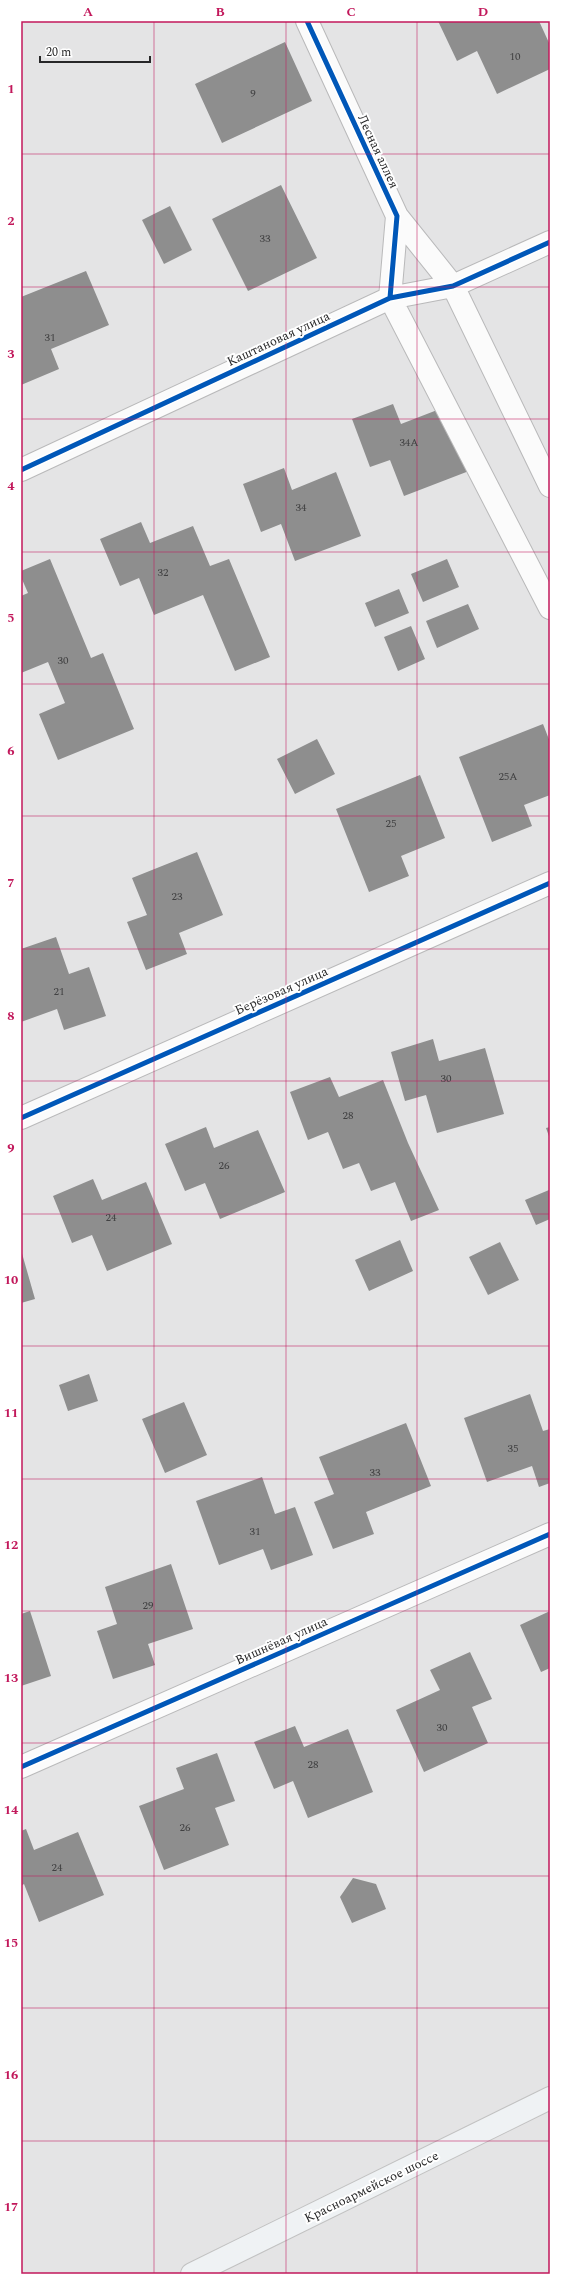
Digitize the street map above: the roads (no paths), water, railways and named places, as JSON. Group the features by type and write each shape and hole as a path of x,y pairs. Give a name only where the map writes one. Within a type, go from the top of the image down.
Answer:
{"main road":[{"name":"Красноармейское шоссе","path":"192,2274 550,2098"}],"street":[{"name":"Лесная аллея","path":"307,21 397,216 453,286 550,486"},
{"name":"Лесная аллея","path":"390,298 397,216"},
{"name":"Каштановая улица","path":"21,470 390,298 453,286 550,242"},
{"path":"390,298 550,608"},
{"name":"Берёзовая улица","path":"21,1118 550,883"},
{"name":"Вишнёвая улица","path":"21,1767 550,1534"}]}
